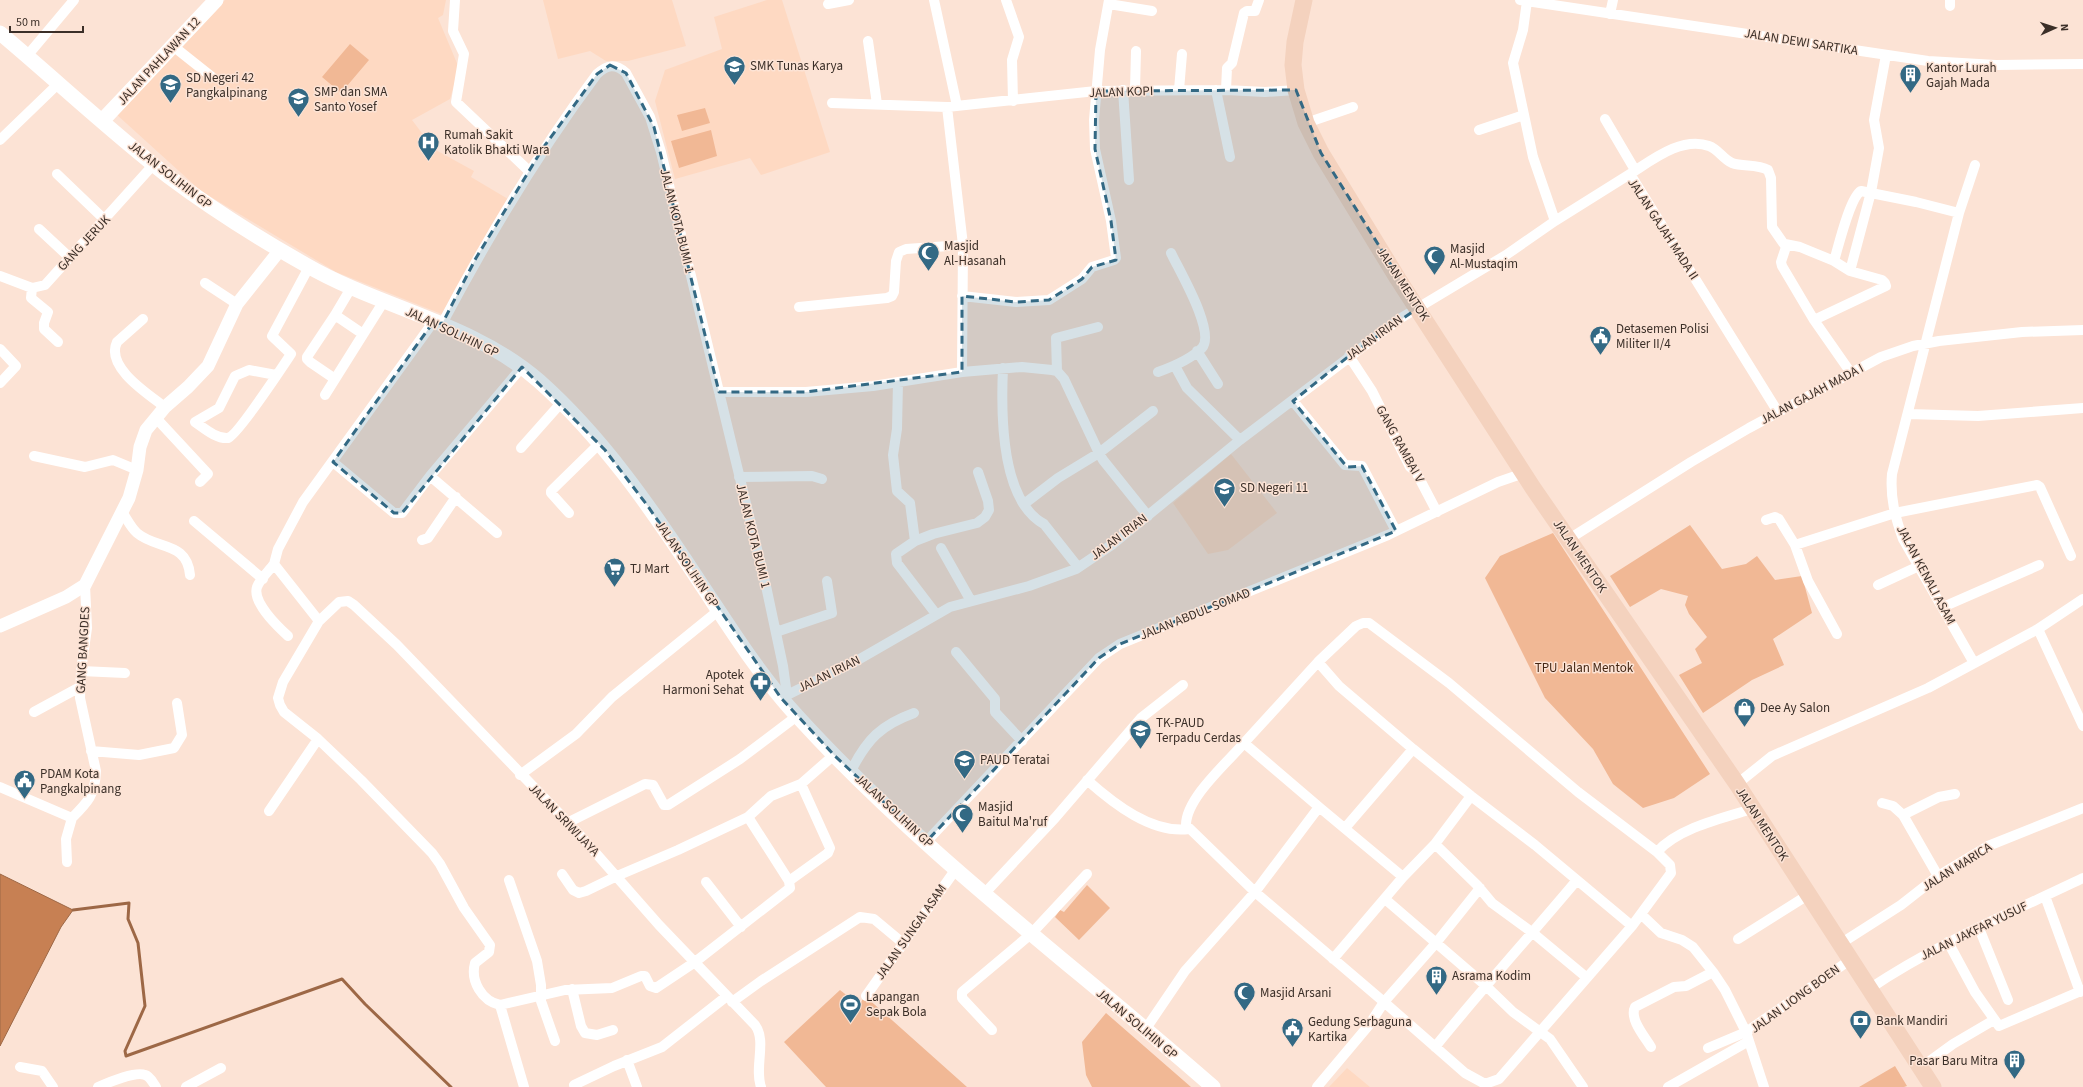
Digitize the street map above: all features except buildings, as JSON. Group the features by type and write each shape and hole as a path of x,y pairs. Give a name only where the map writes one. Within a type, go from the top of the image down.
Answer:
{"highway":[{"name":"JALAN MENTOK","path":"1304,0 1295,42 1293,65 1296,90 1306,123 1321,154 1524,473 1737,784 1933,1087"}],"main road":[{"name":"JALAN PAHLAWAN 12","path":"102,121 216,0"},
{"name":"JALAN SOLIHIN GP","path":"0,33 154,164 227,218 308,266 350,288 438,322 522,366 561,403 599,444 647,504 764,677 784,696 797,716 834,755 926,842 984,894 1213,1087"}],"street":[{"path":"27,56 74,0"},
{"path":"455,0 453,31 464,54 456,102 529,171"},
{"path":"828,4 849,0"},
{"path":"934,0 952,107 963,246 962,372"},
{"path":"1006,0 1019,37 1012,60 1013,101"},
{"path":"1230,157 1221,90 1227,68 1232,63 1244,13 1247,11 1256,11 1259,0"},
{"path":"1524,0 1523,30 1513,63 1533,157 1554,221"},
{"name":"JALAN DEWI SARTIKA","path":"1524,0 1928,61 1996,65 2083,64"},
{"path":"1610,14 1613,0"},
{"path":"962,296 1016,302 1044,301 1062,293 1082,279 1092,267 1115,260 1111,221 1094,149 1096,91 1100,50 1109,2 1152,11"},
{"path":"868,41 877,104"},
{"path":"173,46 212,77"},
{"path":"1135,90 1136,51"},
{"path":"1179,90 1182,54"},
{"path":"1850,271 1871,192 1879,148 1874,120 1886,55"},
{"name":"JALAN KOTA BUMI 1","path":"263,579 274,564 278,549 288,526 303,502 438,322 543,148 597,74 610,65 621,69 626,73 654,127 776,632 784,696"},
{"path":"0,140 59,83"},
{"path":"1123,90 1129,180"},
{"name":"JALAN KOPI","path":"832,104 952,107 1096,91 1221,90 1265,92 1296,90"},
{"path":"1306,123 1353,107"},
{"path":"1479,130 1524,115"},
{"path":"1605,119 1633,172 1677,146 1695,144 1709,146 1729,162 1766,168 1770,174 1772,227 1776,236 1785,244 1800,247 1834,261 1850,271 1882,280 1885,283 1886,286 1814,320"},
{"name":"GANG JERUK","path":"32,288 45,285 49,282 69,257 105,220 154,164"},
{"name":"JALAN KENALI ASAM","path":"1974,663 1903,539 1891,494 1892,474 1959,213 1975,165"},
{"name":"JALAN GAJAH MADA II","path":"1418,308 1506,255 1554,221 1633,172 1778,412"},
{"path":"57,174 105,220"},
{"path":"1834,261 1842,230 1855,196 1861,191 1871,192 1959,213"},
{"path":"39,229 69,257"},
{"path":"1785,244 1786,252 1781,265 1814,320 1851,372"},
{"path":"799,307 887,298 892,296 894,292 896,260 899,252 906,249 963,246"},
{"path":"0,626 66,597 85,585 131,494 143,437 146,430 165,407 188,387 208,366 237,304 280,250"},
{"path":"1158,372 1176,366 1204,344 1204,323 1171,253"},
{"path":"276,375 249,370 235,376 219,408 195,422 216,436 230,437 243,422 291,354 272,336 308,266"},
{"path":"0,276 32,288 31,298 48,312 43,324 44,330 58,342"},
{"path":"205,283 237,304"},
{"path":"335,379 307,359 350,288"},
{"path":"325,395 384,302"},
{"name":"JALAN IRIAN","path":"784,696 858,660 950,607 1029,586 1078,567 1113,544 1240,440 1293,401 1349,356 1401,318 1418,308"},
{"path":"335,315 363,334"},
{"path":"143,319 117,342 115,346 115,357 129,378 165,407"},
{"path":"1098,327 1056,338 1057,371 1067,384 1080,416 1103,460 1148,516"},
{"name":"JALAN GAJAH MADA I","path":"1569,539 1691,462 1778,412 1881,357 1926,343 2022,332 2083,330"},
{"path":"0,349 16,366 0,383"},
{"path":"1197,351 1218,384"},
{"name":"GANG RAMBAI V","path":"1349,356 1372,392 1410,467 1416,472 1437,512"},
{"path":"333,462 394,513 402,513 430,476 522,366"},
{"path":"1176,366 1191,392 1240,440"},
{"path":"719,392 806,392 1003,368 1035,367 1057,371"},
{"path":"1003,368 1003,429 1011,479 1024,504 1039,521 1044,524 1078,567"},
{"path":"898,382 898,407 893,467 897,491 910,503 915,541"},
{"path":"1293,401 1345,465 1362,466 1396,531"},
{"path":"521,448 561,403"},
{"path":"1908,414 1978,416 2083,408"},
{"path":"1024,504 1058,478 1099,453 1153,411"},
{"path":"156,418 208,474 200,482"},
{"path":"569,514 551,493 551,491 599,444"},
{"path":"34,456 85,467 113,460 137,470"},
{"path":"936,614 896,560 896,554 915,541 933,534 977,523 985,517 989,510 988,501 978,472"},
{"name":"JALAN ABDUL SOMAD","path":"926,842 1099,658 1120,644 1396,531 1498,482 1524,473"},
{"path":"430,476 497,533"},
{"path":"739,477 812,476 822,479"},
{"path":"1795,545 1895,513 2037,485 2040,487 2071,556"},
{"path":"422,540 428,538 456,497"},
{"path":"122,512 137,534 184,556 189,565 190,575"},
{"path":"1766,520 1776,517 1795,545 1808,581 1837,634"},
{"path":"194,521 263,579 258,586 257,592 262,606 269,617 288,636"},
{"path":"941,548 971,601"},
{"path":"274,564 319,621 283,682 278,698 284,712 318,739 401,820 440,864 464,908 490,945 489,952 474,963 474,978 487,998 500,1005 572,989 612,988 645,976 650,986 656,988 741,927 790,888 789,881 748,817"},
{"path":"1943,607 2039,565"},
{"path":"1878,585 1919,566"},
{"path":"776,632 832,613 827,581"},
{"name":"GANG BANGDES","path":"72,818 91,799 96,771 82,708 80,687 87,628 85,585"},
{"path":"1737,784 1759,765 1785,749 1928,688 2038,629 2083,599"},
{"name":"JALAN SRIWIJAYA","path":"319,621 339,602 348,601 354,605 383,631 567,823 617,876 659,925 759,1030 760,1038 758,1068 761,1087"},
{"path":"520,775 576,734 612,697 718,611"},
{"path":"1363,623 1369,623 1449,683 1578,792 1657,852 1670,865 1671,873 1632,926 1586,977 1499,1079 1482,1085 1465,1073 1255,892 1186,826 1187,812 1196,797 1244,743 1318,662 1356,626 1363,623"},
{"path":"2038,629 2083,726"},
{"path":"956,652 995,699 995,712 1022,741"},
{"path":"1318,662 1338,686 1471,796 1535,845 1632,926"},
{"path":"81,671 125,673"},
{"path":"984,894 1141,718 1183,685"},
{"path":"34,712 80,687"},
{"path":"92,751 139,755 174,748 182,735 177,703"},
{"path":"851,771 861,752 883,728 893,721 914,713"},
{"path":"567,823 645,784 653,785 664,805 668,805 734,763 797,716"},
{"path":"269,811 318,739"},
{"path":"1244,743 1403,877"},
{"path":"1345,828 1413,749"},
{"path":"562,874 573,890 579,893 586,891 748,817 771,796 802,784 834,755"},
{"path":"1087,780 1116,805 1164,829 1176,831 1190,829"},
{"path":"789,881 828,853 830,848 802,784"},
{"path":"0,787 72,818 66,839 67,862"},
{"path":"1903,815 1939,798 1955,794"},
{"path":"1333,959 1403,877 1435,844 1471,796"},
{"path":"1882,803 1894,806 1903,815 1938,876"},
{"path":"1145,1030 1185,971 1255,892 1319,807"},
{"name":"JALAN MARICA","path":"1840,944 1901,904 1938,876 1988,846 2083,808"},
{"path":"1657,852 1668,842 1692,829 1709,822 1752,809"},
{"path":"1435,844 1480,888 1492,903 1533,933 1586,977"},
{"name":"JALAN SUNGAI ASAM","path":"866,996 904,944 920,917 956,869"},
{"path":"992,1030 961,995 1031,934 1087,874"},
{"name":"JALAN JAKFAR YUSUF","path":"1869,989 1904,966 1948,942 2083,878"},
{"path":"508,880 537,961 541,985 540,995 542,1009 555,1042"},
{"path":"1435,1047 1485,985 1533,933 1577,880"},
{"path":"706,882 741,927"},
{"path":"1317,1087 1369,1025 1384,1002 1436,943 1480,888"},
{"path":"1738,939 1808,895"},
{"path":"1920,1068 1953,1044 1996,1023 2082,991 2045,896"},
{"path":"1385,899 1485,985 1513,1012 1540,1030 1550,1039 1584,1087"},
{"path":"1641,914 1661,933 1682,940 1693,946 1725,990 1748,1036"},
{"path":"574,1085 627,1060 662,1047 730,999 860,917 874,919 904,944"},
{"path":"1979,928 2008,1000"},
{"path":"1948,942 1975,992 1996,1023"},
{"name":"JALAN LIONG BOEN","path":"1764,1087 1748,1036 1850,960"},
{"path":"1651,1047 1635,1020 1636,1007 1674,987 1686,986 1713,972"},
{"path":"572,989 581,1026 585,1033 597,1035 612,1030"},
{"path":"500,1005 524,1087"},
{"path":"1708,1048 1748,1036"},
{"path":"1668,1087 1748,1036"},
{"path":"627,1060 637,1087"},
{"path":"20,1067 42,1071 53,1087"},
{"path":"186,1087 221,1068"},
{"path":"98,1087 111,1081 141,1074 149,1078 156,1087"}],"highlighted area":[{"path":"610,65 626,73 654,127 719,392 806,392 962,372 962,296 1016,302 1049,300 1082,279 1092,267 1116,260 1111,221 1095,149 1096,91 1296,90 1321,153 1418,308 1349,356 1293,401 1347,467 1362,466 1396,531 1120,644 1099,658 926,842 834,755 781,698 647,505 605,450 522,367 402,513 394,513 333,462 434,321 442,324 476,258 543,148 597,74"}],"shaded area":[{"name":"SMP dan SMA Santo Yosef","path":"225,0 446,0 443,15 438,18 459,68 450,99 412,120 434,149 474,171 471,177 508,199 444,315 336,272 201,191 116,114 177,47"},
{"path":"543,0 672,0 686,46 628,61 606,61 590,51 558,59"},
{"name":"SMK Tunas Karya","path":"767,0 782,0 830,152 761,175 750,158 675,179 655,101 665,70 722,49 714,17"},
{"name":"SD Negeri 11","path":"1231,454 1277,513 1228,550 1208,554 1173,503"},
{"path":"0,874 73,910 61,927 0,1046"},
{"path":"1347,1068 1370,1087 1329,1087"}],"green space":[{"path":"350,44 369,60 341,93 322,77"},
{"path":"705,108 710,123 682,131 677,115"},
{"path":"711,130 717,156 679,168 671,141"},
{"path":"1690,525 1722,569 1746,564 1757,556 1775,580 1802,576 1812,613 1773,639 1784,665 1752,680 1703,713 1679,675 1702,663 1695,649 1707,637 1689,614 1685,605 1688,596 1661,589 1630,607 1610,576"},
{"name":"TPU Jalan Mentok","path":"1553,533 1710,774 1674,798 1643,808 1613,784 1593,749 1545,698 1485,578 1500,556"},
{"path":"1087,885 1110,908 1079,940 1055,917 1060,910 1064,912"},
{"name":"Lapangan Sepak Bola","path":"840,990 859,1005 865,996 967,1087 826,1087 784,1042"},
{"path":"1106,1013 1191,1087 1092,1087 1086,1075 1082,1042"},
{"path":"1895,1066 1907,1086 1859,1087"}],"waterway":[{"path":"73,910 129,903 128,919 138,943 145,1006 125,1051 126,1056 342,979 365,1004 451,1087"}],"place":[{"name":"SMK Tunas Karya","path":"735,86"},
{"name":"Kantor Lurah Gajah Mada","path":"1911,94"},
{"name":"SD Negeri 42 Pangkalpinang","path":"171,104"},
{"name":"SMP dan SMA Santo Yosef","path":"298,118"},
{"name":"Rumah Sakit Katolik Bhakti Wara","path":"429,162"},
{"name":"Masjid Al-Hasanah","path":"928,272"},
{"name":"Masjid Al-Mustaqim","path":"1434,276"},
{"name":"Detasemen Polisi Militer II/4","path":"1601,356"},
{"name":"SD Negeri 11","path":"1224,508"},
{"name":"TJ Mart","path":"615,588"},
{"name":"Apotek Harmoni Sehat","path":"760,702"},
{"name":"Dee Ay Salon","path":"1745,728"},
{"name":"TK-PAUD Terpadu Cerdas","path":"1140,750"},
{"name":"PAUD Teratai","path":"964,780"},
{"name":"PDAM Kota Pangkalpinang","path":"24,800"},
{"name":"Masjid Baitul Ma'ruf","path":"963,834"},
{"name":"Asrama Kodim","path":"1437,996"},
{"name":"Masjid Arsani","path":"1245,1012"},
{"name":"Lapangan Sepak Bola","path":"850,1024"},
{"name":"Bank Mandiri","path":"1861,1040"},
{"name":"Gedung Serbaguna Kartika","path":"1293,1048"},
{"name":"Pasar Baru Mitra","path":"2014,1080"}]}
